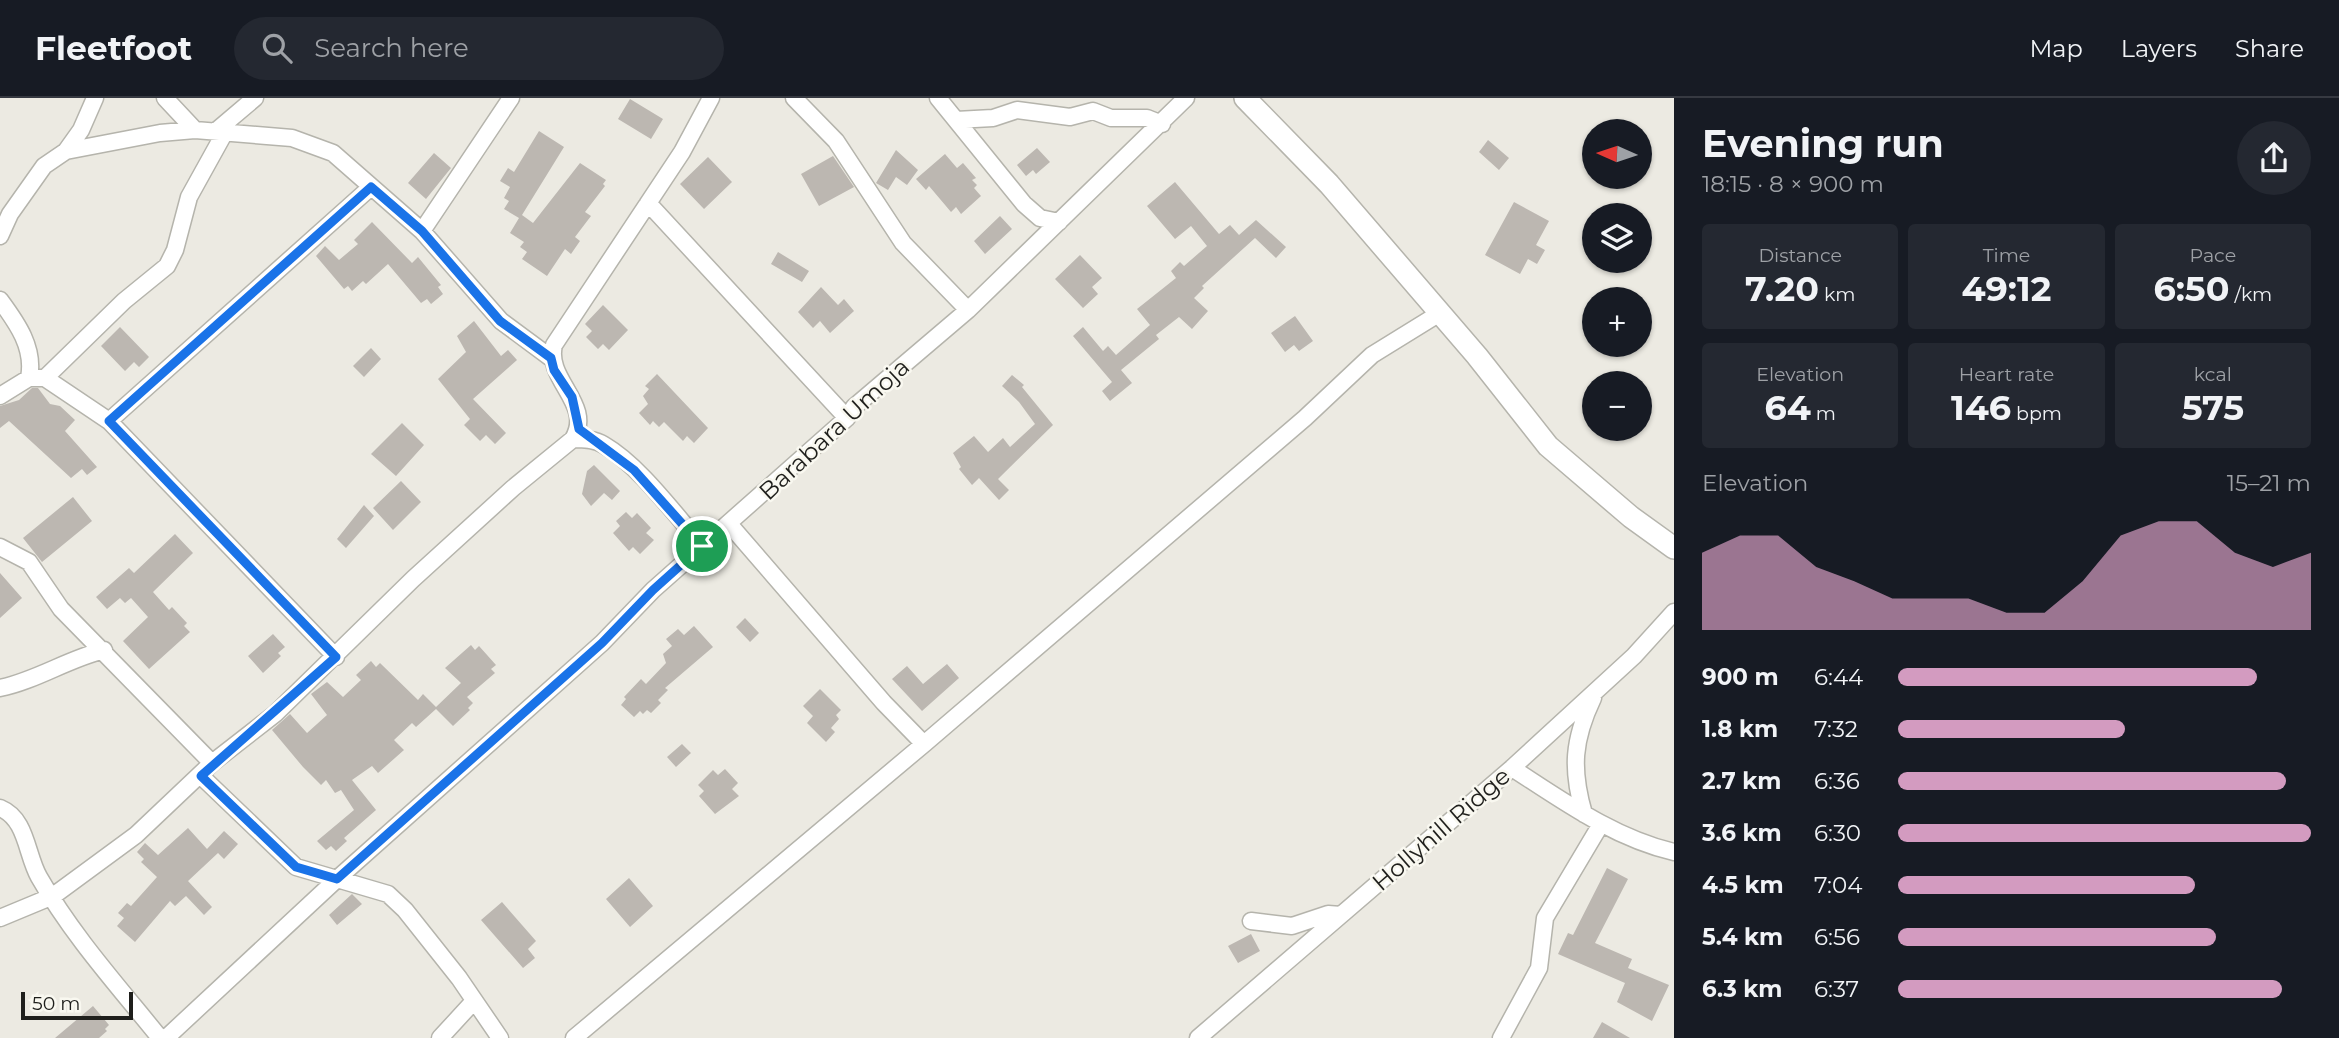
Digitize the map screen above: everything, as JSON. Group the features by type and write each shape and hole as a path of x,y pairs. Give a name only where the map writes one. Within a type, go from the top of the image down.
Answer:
{"street":[{"path":"0,236 5,214 44,166 66,151 81,130 95,98"},
{"path":"165,98 195,130"},
{"path":"0,396 37,378 167,266 175,250 189,197 221,132 255,98"},
{"path":"422,231 512,98"},
{"path":"581,436 572,397 554,370 551,358 554,345 682,152 711,98"},
{"path":"794,98 836,141 903,243 968,310"},
{"path":"937,98 1024,204 1040,218 1059,222"},
{"name":"Barabara Umoja","path":"166,1038 337,879 602,643 653,590 730,525 847,418 854,407 968,310 1186,98"},
{"path":"1245,98 1329,184 1440,313 1548,446 1631,517 1674,548"},
{"path":"957,120 993,118 1017,110 1069,117 1093,111 1111,118 1147,118 1162,124"},
{"path":"66,151 160,133 195,130 292,138 320,146 333,153 422,231 500,321 551,358"},
{"path":"109,421 371,187"},
{"path":"648,203 847,418"},
{"path":"0,300 25,339 31,368 37,378 109,421 336,657"},
{"path":"574,1038 924,744 1305,418 1372,355 1440,313"},
{"path":"581,436 604,445 634,470 702,546"},
{"path":"0,918 53,896 136,835 212,763 275,713 336,657 413,579 513,488 581,436"},
{"path":"730,525 884,703 924,744"},
{"path":"0,547 29,562 61,609 212,763"},
{"name":"Hollyhill Ridge","path":"1202,1037 1511,768 1634,656 1674,611"},
{"path":"0,688 14,685 72,658 104,650"},
{"path":"1584,814 1575,783 1576,743 1579,728 1598,688"},
{"path":"1511,768 1601,824 1656,848 1674,852"},
{"path":"201,776 296,867 388,894 405,910 500,1038"},
{"path":"0,808 18,822 39,876 73,929 160,1038"},
{"path":"1501,1038 1539,968 1545,918 1601,824"},
{"path":"1251,922 1293,926 1328,914 1341,915"},
{"path":"440,1038 474,1001"}],"building":[{"path":"630,99 663,119 651,139 618,119"},
{"path":"539,131 564,147 522,215 533,223 580,163 606,180 603,184 605,186 585,212 591,216 575,237 580,241 571,254 565,249 547,276 522,259 527,252 520,247 524,242 510,233 519,218 504,209 509,201 504,198 510,187 500,181 508,168 514,172"},
{"path":"1488,140 1509,158 1499,170 1479,152"},
{"path":"1037,148 1050,162 1036,174 1033,170 1026,176 1017,165"},
{"path":"896,150 918,170 907,185 896,177 888,190 876,183"},
{"path":"434,153 451,168 426,199 408,183"},
{"path":"945,154 957,168 963,163 976,178 972,180 977,185 974,188 981,196 961,214 956,207 951,212 929,186 926,190 916,179"},
{"path":"833,156 854,187 819,206 801,174"},
{"path":"708,157 732,182 704,209 680,184"},
{"path":"1175,182 1219,234 1230,225 1239,235 1256,220 1286,247 1276,258 1255,238 1202,286 1204,288 1194,298 1208,311 1192,329 1179,317 1156,335 1159,339 1121,370 1132,383 1110,401 1102,391 1112,382 1073,336 1083,327 1103,351 1108,346 1116,355 1150,325 1137,309 1176,278 1171,271 1180,262 1184,266 1207,246 1191,226 1175,239 1147,206"},
{"path":"1514,202 1549,221 1536,245 1545,250 1537,264 1528,259 1520,274 1485,255"},
{"path":"1000,216 1012,229 985,254 974,241"},
{"path":"372,222 412,263 418,257 441,285 438,287 443,294 431,304 427,299 421,303 388,264 366,284 363,281 352,291 348,286 344,289 316,256 325,246 339,260 358,244 354,240"},
{"path":"778,252 809,271 802,282 771,264"},
{"path":"1080,255 1102,278 1092,287 1098,294 1083,308 1055,279"},
{"path":"821,287 838,305 844,299 854,311 830,333 820,321 813,328 798,312"},
{"path":"603,305 628,330 609,350 603,344 598,349 586,337 592,331 585,324"},
{"path":"1295,316 1313,341 1299,351 1294,345 1285,352 1271,333"},
{"path":"474,321 501,356 508,350 517,360 473,399 506,433 495,444 486,435 480,441 464,425 470,419 438,379 466,352 457,336"},
{"path":"120,327 149,357 139,367 134,362 125,371 101,346"},
{"path":"371,348 381,359 364,377 353,366"},
{"path":"657,374 708,428 694,443 687,436 683,441 664,422 659,427 653,421 650,425 639,413 648,404 643,396 649,389 645,386"},
{"path":"1012,375 1024,385 1022,387 1053,425 998,479 1009,490 999,500 979,478 972,485 959,469 961,467 953,453 974,436 988,452 1003,438 1010,447 1035,424 1019,402 1002,386"},
{"path":"32,388 38,388 50,404 60,406 75,420 65,431 97,467 87,475 82,469 71,478 9,421 0,428 0,406 19,400"},
{"path":"402,423 424,445 396,476 371,454"},
{"path":"594,465 620,491 612,500 604,493 591,506 582,494 587,471"},
{"path":"401,481 421,502 393,530 373,508"},
{"path":"73,497 92,521 42,562 23,538"},
{"path":"364,505 374,516 346,548 337,539"},
{"path":"626,512 632,518 637,513 651,528 646,533 654,540 640,554 633,547 629,551 613,533 620,526 616,521"},
{"path":"175,534 193,553 153,592 169,610 172,607 187,623 184,626 190,632 149,669 123,641 148,617 131,598 125,603 120,598 107,609 96,597 129,568 134,573"},
{"path":"0,573 22,598 0,618"},
{"path":"745,618 759,633 750,642 736,627"},
{"path":"694,626 713,647 665,688 668,690 658,700 661,703 651,713 647,710 643,714 640,711 634,717 621,705 626,699 624,697 641,679 646,684 666,663 663,654 672,646 666,639 678,629 684,635"},
{"path":"273,634 285,647 278,653 281,656 263,673 248,656"},
{"path":"471,645 475,650 479,646 496,665 491,669 495,673 467,697 473,703 468,708 470,710 453,726 436,709 416,727 412,723 394,740 404,750 378,773 372,766 352,780 376,810 344,838 347,841 336,851 331,846 326,850 317,841 354,810 341,790 335,793 326,780 321,785 272,730 290,714 307,733 327,715 311,694 327,682 343,697 361,680 356,675 371,661 376,667 380,663 418,700 423,694 436,707 461,683 445,668"},
{"path":"947,664 959,678 922,711 892,679 907,666 923,684"},
{"path":"820,689 841,710 836,715 839,719 831,728 835,732 826,742 807,723 813,716 803,706"},
{"path":"682,744 691,753 676,767 667,757"},
{"path":"725,769 738,783 732,789 739,796 715,814 699,796 704,791 698,785 713,770 718,775"},
{"path":"188,828 207,849 224,831 238,844 224,859 218,853 188,881 212,907 204,915 186,896 175,906 170,901 135,942 117,926 124,918 118,913 127,903 131,906 157,877 141,862 144,859 137,852 145,843 158,855"},
{"path":"1607,868 1628,879 1595,943 1632,959 1628,968 1669,985 1652,1021 1617,1002 1625,983 1558,954 1568,933 1573,935"},
{"path":"629,878 653,906 630,927 606,899"},
{"path":"352,894 362,904 337,925 329,915"},
{"path":"502,902 536,941 528,949 535,958 523,968 481,920"},
{"path":"1251,934 1260,951 1238,963 1228,946"},
{"path":"93,1006 109,1025 99,1038 55,1038"},
{"path":"1602,1022 1630,1038 1593,1038"}],"route":[{"path":"371,187 422,231 500,321 551,358 554,370 572,397 579,417 579,429 591,440 604,445 634,470 702,546 653,590 602,643 337,879 296,867 201,776 212,763 275,713 336,657 109,421 371,187"}]}
